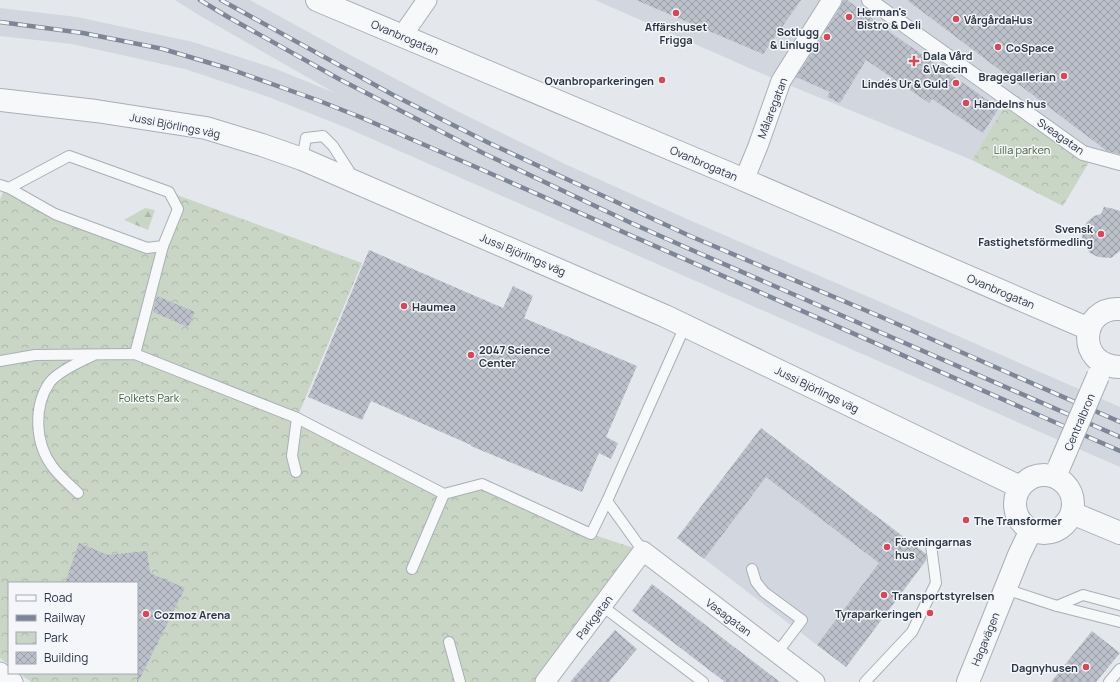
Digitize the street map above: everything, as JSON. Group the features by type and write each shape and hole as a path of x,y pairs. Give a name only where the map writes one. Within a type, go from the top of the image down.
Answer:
{"street":[{"name":"Ovanbrogatan","path":"317,0 744,180 1089,329"},
{"path":"402,36 427,0"},
{"name":"Målaregatan","path":"744,180 780,81 832,0"},
{"name":"Sveagatan","path":"869,0 1083,153 1120,163"},
{"name":"Jussi Björlings väg","path":"0,100 96,111 206,128 302,159 665,316 1020,487"},
{"path":"1107,369 1095,358 1090,349 1088,339 1089,329 1093,321 1100,314 1109,310 1120,309"},
{"name":"Centralbron","path":"1057,472 1107,369"},
{"path":"1057,472 1072,496 1072,513 1067,522 1059,529 1040,533 1031,530 1023,524 1017,516 1015,501 1020,487 1027,480 1036,476 1057,472"},
{"path":"1072,513 1120,533"},
{"name":"Hagavägen","path":"968,682 1019,555 1031,530"},
{"name":"Parkgatan","path":"545,682 643,552"},
{"name":"Vasagatan","path":"643,552 814,682"},
{"path":"0,672 12,682"}],"lane":[{"path":"302,159 306,138 323,136 333,146 356,182"},
{"path":"4,186 69,156 169,192 178,209 163,246 135,354"},
{"path":"4,186 62,217 147,248 163,246"},
{"path":"0,361 35,355 135,354 297,418 444,494 482,484 591,534 685,326"},
{"path":"78,493 52,467 43,452 38,425 41,401 51,382 69,368 94,355"},
{"path":"296,472 292,456 297,418"},
{"path":"412,569 444,494"},
{"path":"607,501 643,552"},
{"path":"865,682 912,632 936,583 931,545"},
{"path":"752,569 756,582 764,592 802,620 777,654"},
{"path":"1006,589 1057,606 1120,622"},
{"path":"1057,606 1083,595 1120,605"},
{"path":"602,606 703,682"},
{"path":"449,642 460,682"},
{"path":"1109,682 1120,669"}],"shaded area":[{"path":"175,0 250,0 453,109 565,164 696,223 1120,407 1120,467 347,128 266,96 185,69 72,44 0,36 0,8 77,17 193,42 276,69 335,93"},
{"path":"595,0 1120,0 1120,163 1083,153 1009,100 972,160 779,81"},
{"path":"761,428 929,557 846,667 677,538"}],"green space":[{"name":"Lilla parken","path":"1009,99 1092,157 1063,206 972,160"},
{"name":"Folkets Park","path":"5,186 55,214 147,248 163,246 178,209 169,192 362,263 297,418 444,494 482,484 591,534 643,551 544,682 31,682 20,674 138,674 138,582 8,582 8,664 0,658 0,200"},
{"path":"145,208 155,210 148,230 124,220"}],"building":[{"path":"636,0 801,0 763,54"},
{"path":"843,0 847,0 894,35 999,108 983,133 932,99 929,103 866,60 840,103 827,97 830,92 796,77 841,6"},
{"name":"Bragegallerian","path":"907,0 1120,0 1120,154 1107,151"},
{"name":"Svensk Fastighetsförmedling","path":"1104,207 1120,211 1120,251 1111,258 1098,257 1090,253 1084,246 1082,238 1083,229 1087,222 1094,216 1101,214"},
{"path":"369,250 503,308 513,286 533,296 524,318 637,366 606,437 618,443 611,459 599,453 582,492 471,446 371,401 362,420 308,397"},
{"path":"157,296 195,312 188,327 153,312"},
{"name":"Föreningarnas hus","path":"761,428 926,554 926,560 846,667 817,645 879,563 766,477 704,559 677,538"},
{"name":"Cozmoz Arena","path":"79,543 108,555 147,551 150,573 185,588 138,682 138,582 65,582"},
{"path":"652,584 780,682 725,682 632,611"},
{"path":"615,630 637,649 609,682 570,682"},
{"name":"Dagnyhusen","path":"1092,631 1120,653 1096,682 1051,682"}],"railway":[{"path":"200,0 339,79 483,153 685,247 1120,437"},
{"path":"221,0 395,96 489,143 690,236 879,316 1120,422"},
{"path":"0,22 83,33 163,49 230,69 317,100 478,168 1120,451"}],"place":[{"name":"Affärshuset Frigga","path":"676,13"},
{"name":"Herman's Bistro & Deli","path":"849,17"},
{"name":"VårgårdaHus","path":"956,19"},
{"name":"Sotlugg & Linlugg","path":"827,37"},
{"name":"CoSpace","path":"998,47"},
{"name":"Dala Vård & Vaccin","path":"914,61"},
{"name":"Bragegallerian","path":"1064,76"},
{"name":"Ovanbroparkeringen","path":"662,80"},
{"name":"Lindés Ur & Guld","path":"956,83"},
{"name":"Handelns hus","path":"966,103"},
{"name":"Svensk Fastighetsförmedling","path":"1101,234"},
{"name":"Haumea","path":"404,306"},
{"name":"2047 Science Center","path":"471,355"},
{"name":"The Transformer","path":"966,520"},
{"name":"Föreningarnas hus","path":"887,547"},
{"name":"Transportstyrelsen","path":"884,595"},
{"name":"Tyraparkeringen","path":"930,613"},
{"name":"Cozmoz Arena","path":"146,614"},
{"name":"Dagnyhusen","path":"1086,667"}]}
